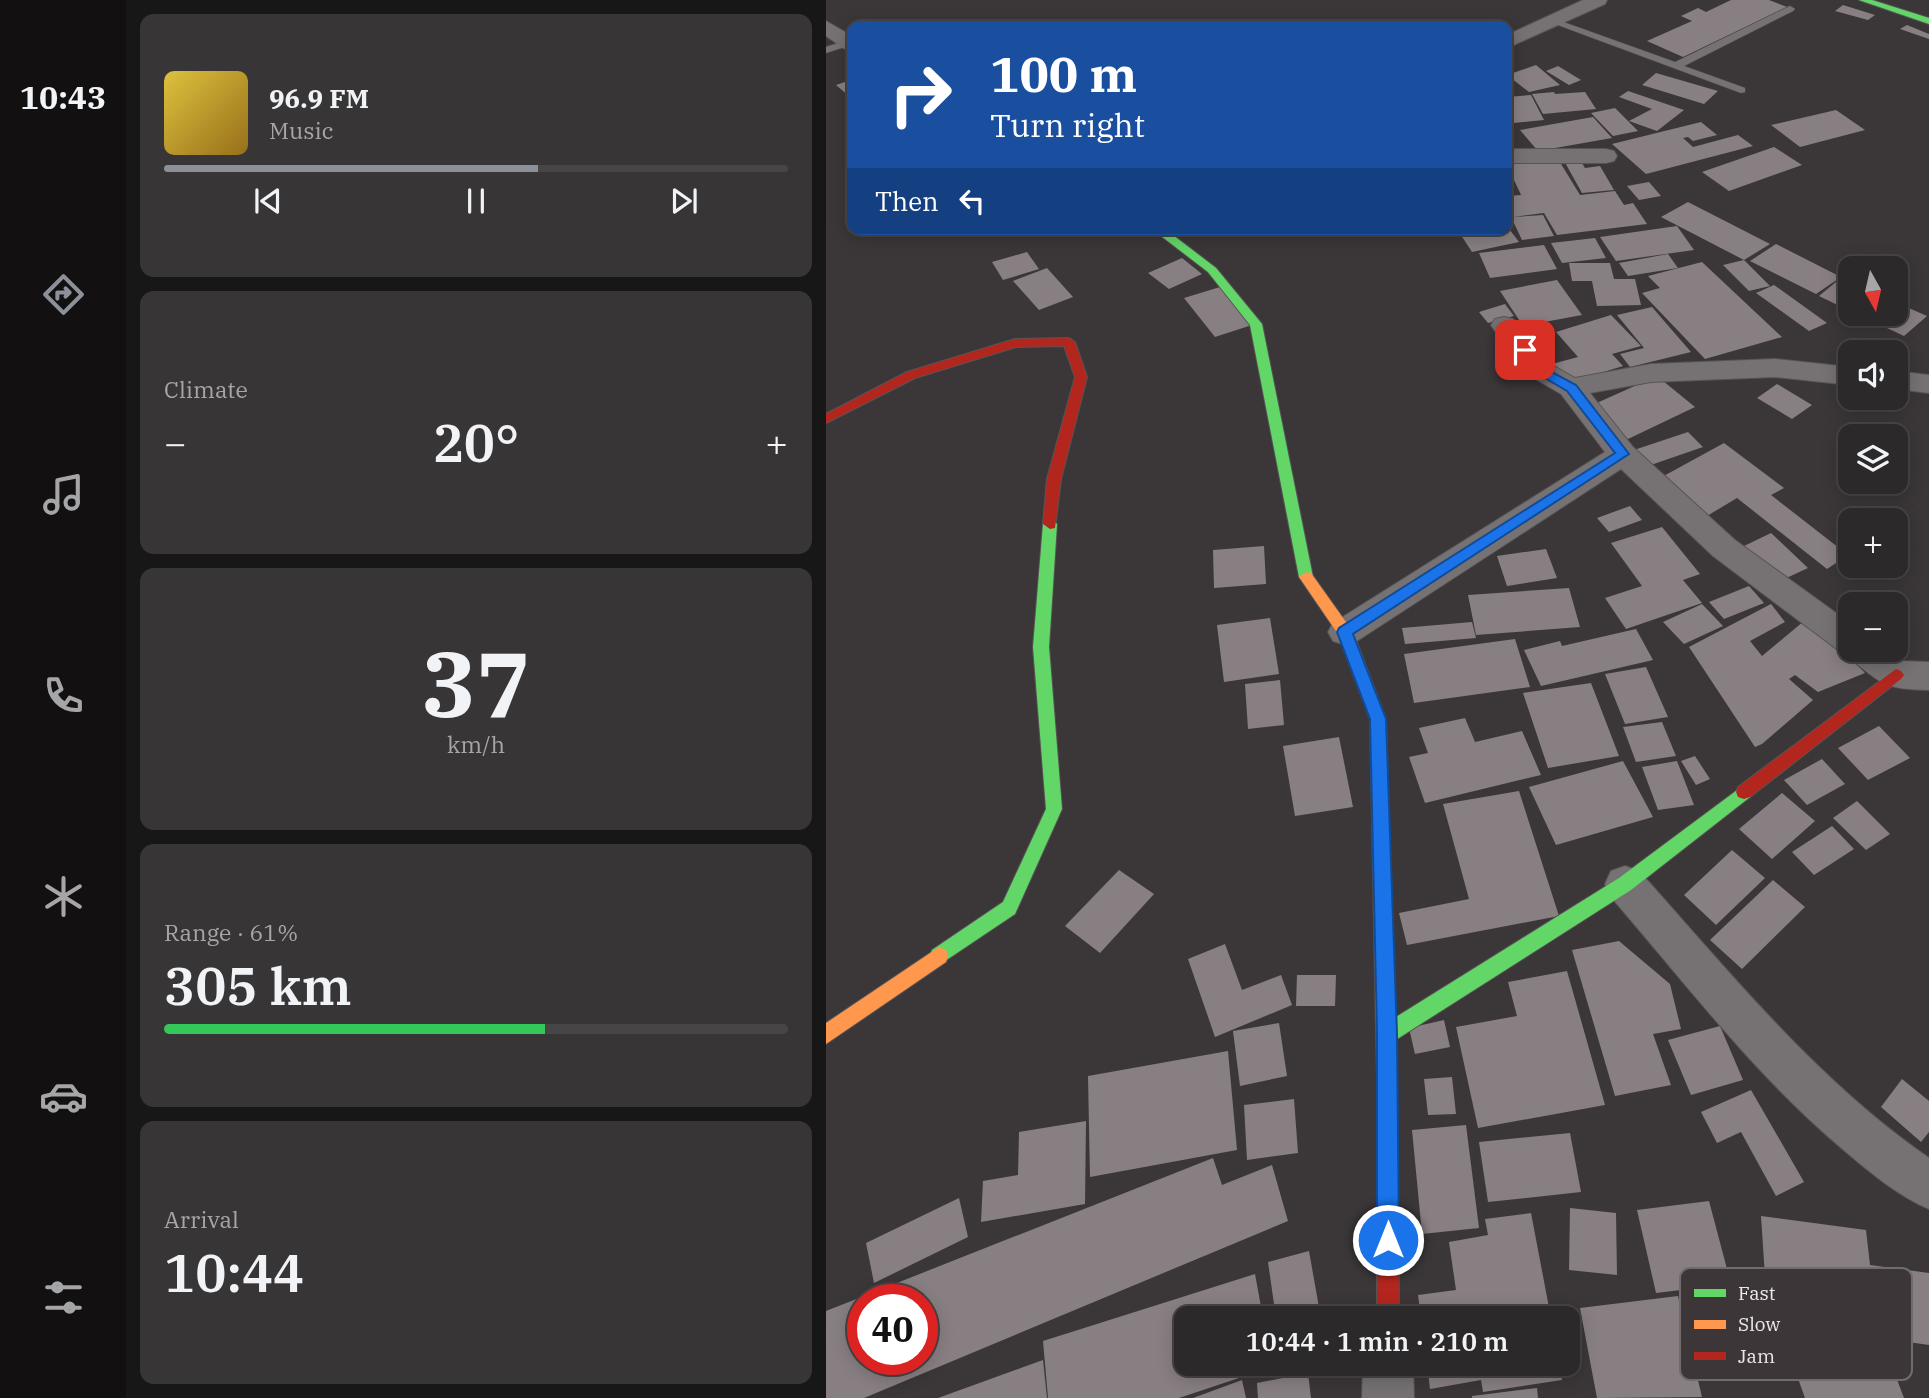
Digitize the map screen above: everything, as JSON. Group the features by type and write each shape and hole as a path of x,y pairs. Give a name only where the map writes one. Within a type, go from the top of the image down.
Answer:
{"street":[{"path":"1512,40 1598,0"},
{"path":"1863,0 1929,21"},
{"path":"826,27 847,42"},
{"path":"1512,156 1606,156"},
{"path":"1168,235 1236,293 1256,324 1307,580 1345,632 1378,719 1387,1034 1388,1306"},
{"path":"1504,325 1542,371 1571,388 1623,454 1724,548 1838,632"},
{"path":"826,419 911,375 1015,343 1069,342 1081,377 1054,479 1041,647 1054,809 1009,908 826,1034"},
{"path":"1571,388 1651,373 1775,368 1838,375"},
{"path":"1908,382 1929,384"},
{"path":"1345,632 1623,454"},
{"path":"1387,1034 1625,884 1913,676 1886,662"},
{"path":"1625,884 1813,1093 1887,1159 1929,1186"},
{"path":"1388,1376 1388,1398"}],"lane":[{"path":"1675,66 1790,9"},
{"path":"1552,21 1741,90"},
{"path":"826,50 847,45"}],"building":[{"path":"1731,0 1769,0 1787,7 1683,57 1647,41 1692,21 1681,16 1698,8 1706,12"},
{"path":"1843,5 1875,15 1868,20 1835,11"},
{"path":"1907,25 1929,34 1929,39 1900,29"},
{"path":"1536,65 1560,85 1529,92 1512,79 1512,73"},
{"path":"1558,66 1581,80 1569,85 1546,71"},
{"path":"1656,73 1718,91 1704,104 1642,85"},
{"path":"847,81 847,94 836,85"},
{"path":"1628,91 1684,110 1657,131 1629,121 1652,109 1619,97"},
{"path":"1585,92 1596,109 1543,114 1532,94"},
{"path":"1531,95 1544,120 1513,123 1512,97"},
{"path":"1615,108 1638,131 1613,136 1591,113"},
{"path":"1836,110 1865,130 1800,147 1771,125"},
{"path":"1593,117 1612,138 1538,151 1520,130"},
{"path":"1701,122 1717,135 1693,141 1688,137 1683,138 1693,147 1738,135 1753,146 1646,174 1612,144"},
{"path":"1774,147 1802,165 1729,191 1702,172"},
{"path":"1579,158 1585,168 1600,166 1614,190 1582,193 1563,159"},
{"path":"1558,159 1580,195 1615,191 1624,205 1633,203 1647,224 1557,235 1544,213 1513,217 1543,215 1554,236 1522,240 1512,219 1512,196 1521,195 1512,176 1512,164"},
{"path":"1649,182 1661,196 1639,200 1627,186"},
{"path":"1688,202 1770,244 1744,260 1661,217"},
{"path":"1677,226 1694,250 1616,261 1600,237"},
{"path":"1512,233 1519,242 1472,252 1461,235 1512,235"},
{"path":"1595,238 1606,258 1562,263 1551,243"},
{"path":"1776,244 1838,275 1838,279 1816,294 1750,261"},
{"path":"1544,245 1557,269 1490,278 1479,253"},
{"path":"1027,252 1039,269 1003,280 992,262"},
{"path":"1668,254 1678,268 1628,276 1619,263"},
{"path":"1182,258 1202,274 1169,289 1148,273"},
{"path":"1744,260 1770,286 1749,291 1723,265"},
{"path":"1702,262 1782,337 1705,359 1642,293 1660,288 1648,276"},
{"path":"1569,263 1610,263 1614,279 1635,279 1641,305 1597,306 1592,281 1572,281"},
{"path":"1047,268 1073,297 1039,310 1013,281"},
{"path":"1557,280 1582,315 1523,326 1500,291"},
{"path":"1838,280 1838,305 1819,296"},
{"path":"1774,285 1827,323 1809,331 1756,293"},
{"path":"1220,287 1252,325 1215,337 1184,298"},
{"path":"1505,304 1514,316 1488,323 1479,312"},
{"path":"1652,307 1691,352 1630,367 1620,354 1644,348 1617,315"},
{"path":"1908,308 1927,316 1904,336 1883,326 1908,326"},
{"path":"1611,315 1641,346 1612,354 1623,366 1568,383 1552,364 1578,357 1556,332"},
{"path":"1657,376 1695,407 1628,439 1590,406"},
{"path":"1777,384 1812,405 1792,419 1757,398"},
{"path":"1688,432 1703,447 1645,467 1631,451"},
{"path":"1724,443 1784,488 1771,495 1838,547 1838,562 1827,569 1737,498 1707,516 1660,478"},
{"path":"1630,506 1642,520 1609,532 1597,518"},
{"path":"1662,527 1700,574 1683,580 1702,603 1626,629 1605,598 1642,586 1611,543"},
{"path":"1771,533 1808,568 1780,581 1744,546"},
{"path":"1264,546 1266,584 1214,588 1213,550"},
{"path":"1546,549 1557,578 1507,586 1497,556"},
{"path":"1749,586 1764,603 1724,619 1709,602"},
{"path":"1569,588 1580,627 1476,635 1468,595"},
{"path":"1702,604 1723,626 1684,644 1663,622"},
{"path":"1771,604 1785,622 1750,641 1762,656 1810,616 1838,645 1838,662 1854,662 1865,673 1818,692 1795,675 1789,679 1813,700 1755,747 1689,647"},
{"path":"1270,618 1279,674 1224,682 1217,625"},
{"path":"1472,622 1476,638 1405,644 1402,628"},
{"path":"1636,629 1653,660 1541,686 1524,650 1560,641 1562,646"},
{"path":"1515,639 1530,687 1414,703 1404,654"},
{"path":"1646,667 1668,717 1625,724 1605,674"},
{"path":"1280,680 1284,725 1248,729 1245,684"},
{"path":"1591,683 1619,756 1548,768 1523,693"},
{"path":"1465,718 1475,742 1522,731 1541,775 1425,803 1409,757 1428,753 1419,728"},
{"path":"1662,722 1676,756 1636,762 1623,727"},
{"path":"1879,726 1910,758 1868,780 1838,748"},
{"path":"1339,737 1353,807 1295,816 1283,746"},
{"path":"1695,756 1710,779 1696,785 1681,761"},
{"path":"1822,759 1845,784 1807,805 1784,780"},
{"path":"1623,761 1653,817 1556,845 1529,787"},
{"path":"1677,761 1694,805 1658,810 1642,767"},
{"path":"1519,791 1559,916 1407,945 1399,913 1469,899 1443,804"},
{"path":"1782,793 1815,821 1772,859 1739,829"},
{"path":"1857,801 1890,834 1866,850 1833,818"},
{"path":"1832,826 1854,849 1814,875 1792,852"},
{"path":"1732,850 1765,878 1716,925 1684,895"},
{"path":"1119,870 1154,894 1100,953 1065,926"},
{"path":"1773,880 1805,907 1742,969 1710,940"},
{"path":"1619,941 1670,984 1681,1029 1653,1034 1671,1085 1615,1096 1572,950"},
{"path":"1225,944 1242,990 1281,975 1292,1005 1215,1037 1188,959"},
{"path":"1567,971 1605,1105 1478,1128 1456,1027 1517,1016 1508,982"},
{"path":"1297,975 1336,975 1335,1006 1296,1006"},
{"path":"1444,1020 1450,1047 1415,1054 1409,1028"},
{"path":"1279,1023 1287,1076 1240,1086 1233,1031"},
{"path":"1720,1026 1743,1080 1691,1095 1668,1040"},
{"path":"1228,1051 1237,1150 1090,1177 1088,1076"},
{"path":"1452,1077 1456,1114 1428,1115 1424,1079"},
{"path":"1902,1079 1929,1101 1929,1132 1921,1142 1881,1107"},
{"path":"1751,1090 1804,1182 1776,1196 1741,1132 1717,1143 1701,1112"},
{"path":"1294,1099 1298,1153 1247,1160 1244,1105"},
{"path":"1086,1121 1085,1204 981,1222 983,1181 1018,1175 1019,1132"},
{"path":"1466,1125 1479,1228 1422,1234 1412,1130"},
{"path":"1570,1133 1581,1192 1488,1202 1479,1142"},
{"path":"1213,1158 1222,1185 1272,1165 1288,1221 938,1367 938,1284 894,1284"},
{"path":"959,1198 968,1237 874,1283 866,1243"},
{"path":"1709,1201 1727,1268 1680,1268 1680,1290 1656,1293 1637,1210"},
{"path":"1570,1208 1616,1213 1617,1275 1569,1270"},
{"path":"1531,1213 1549,1306 1419,1306 1418,1295 1456,1290 1449,1242 1488,1235 1485,1219"},
{"path":"1761,1216 1866,1230 1870,1265 1892,1268 1764,1268"},
{"path":"1309,1251 1319,1306 1274,1306 1268,1262"},
{"path":"1912,1271 1929,1273 1929,1345 1912,1343"},
{"path":"1255,1274 1261,1306 1174,1306 1174,1376 1245,1376 1179,1398 1048,1398 1043,1341"},
{"path":"1678,1296 1680,1380 1698,1380 1702,1397 1597,1398 1580,1308"},
{"path":"847,1303 847,1375 919,1375 864,1398 826,1398 826,1311"},
{"path":"1043,1360 1047,1398 938,1398"},
{"path":"1293,1376 1308,1376 1311,1398 1258,1398 1257,1383"},
{"path":"1428,1376 1561,1376 1562,1380 1483,1392 1481,1380 1430,1389"},
{"path":"1242,1380 1246,1398 1193,1398"},
{"path":"1799,1380 1897,1380 1904,1398 1805,1398"},
{"path":"1537,1388 1538,1398 1472,1398 1472,1396"}],"traffic: fast":[{"path":"1863,0 1929,21"},
{"path":"1166,235 1212,270 1256,324 1306,577"},
{"path":"939,956 1009,908 1054,809 1041,647 1050,524"},
{"path":"1387,1034 1625,884 1744,792"}],"traffic: slow":[{"path":"1306,577 1345,632 1378,719 1387,1078"},
{"path":"826,1034 939,956"}],"traffic: jam":[{"path":"826,419 911,375 1015,343 1069,342 1081,377 1054,479 1050,524"},
{"path":"1744,792 1896,675"},
{"path":"1387,1078 1388,1306"}],"route":[{"path":"1388,1240 1387,1034 1378,719 1345,632 1623,454 1571,388 1542,371 1525,350"}]}
